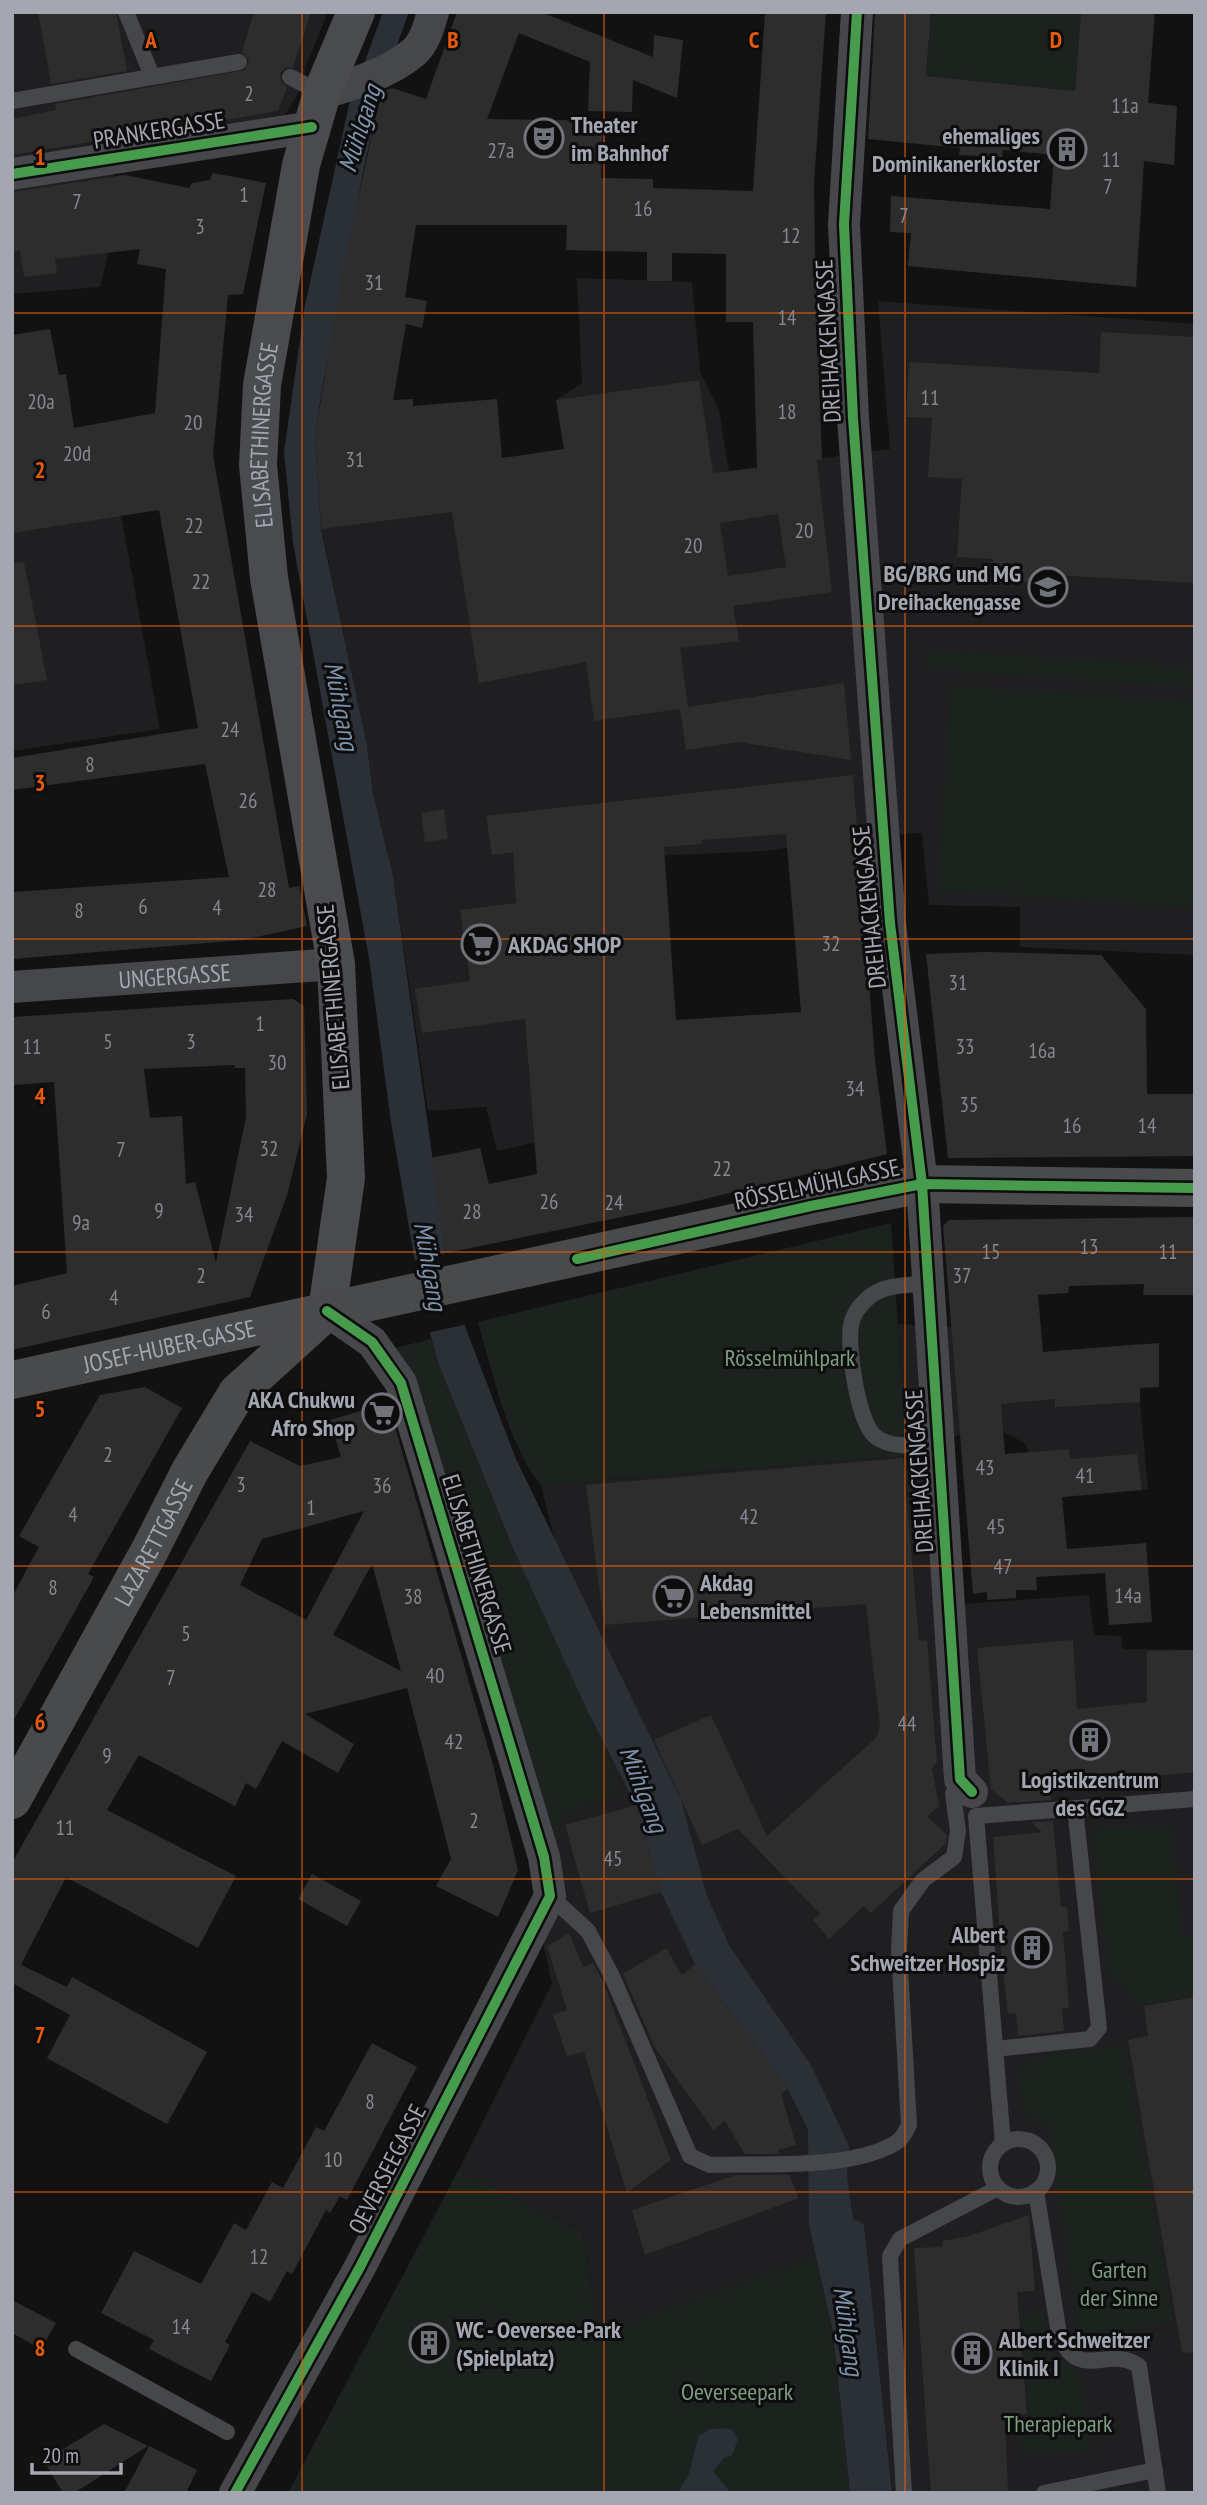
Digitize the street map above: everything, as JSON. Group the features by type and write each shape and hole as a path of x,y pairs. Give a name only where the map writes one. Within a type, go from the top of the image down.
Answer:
{"main road":[{"name":"ELISABETHINERGASSE","path":"327,1311 346,1178 335,964 269,578 258,465 262,385 300,164 319,96 356,12"},
{"name":"RÖSSELMÜHLGASSE","path":"327,1311 922,1184 1195,1188"},
{"name":"JOSEF-HUBER-GASSE","path":"12,1380 327,1311"},
{"name":"LAZARETTGASSE","path":"12,1800 150,1550 190,1471 237,1393 327,1311"}],"street":[{"path":"319,96 414,52 425,37 433,12"},
{"name":"DREIHACKENGASSE","path":"857,12 844,224 853,418 890,923 922,1184 938,1443 966,1786"},
{"name":"PRANKERGASSE","path":"12,174 319,96"},
{"name":"UNGERGASSE","path":"12,987 335,964"},
{"name":"ELISABETHINERGASSE","path":"327,1311 372,1342 401,1383 544,1857 550,1896"},
{"name":"OEVERSEEGASSE","path":"235,2493 365,2256 550,1896"}],"lane":[{"path":"126,12 152,76"},
{"path":"12,101 239,62"},
{"path":"928,1283 880,1290 854,1312 850,1329 863,1422 874,1436 898,1445 938,1443"},
{"path":"550,1896 587,1931 611,1974 690,2156 710,2165 853,2158 893,2145 903,2137 909,2125 899,1951 901,1911 923,1880 954,1857 958,1830 953,1794 966,1786"},
{"path":"1003,2144 976,1816 1195,1800"},
{"path":"995,2049 1090,2039 1099,2028 1075,1808"},
{"path":"1017,2138 1027,2140 1042,2150 1048,2166 1047,2175 1036,2191 1021,2196 1009,2195 998,2188 993,2180 990,2162 1003,2144 1017,2138"},
{"path":"904,2493 890,2256 900,2239 998,2188"},
{"path":"1036,2191 1059,2334 1066,2352 1082,2361 1128,2358 1139,2366 1158,2493"},
{"path":"76,2349 227,2432"},
{"path":"1044,2493 1155,2470"}],"shaded area":[{"path":"12,12 328,12 305,68 304,83 286,114 278,118 175,130 105,143 114,174 115,225 100,287 12,294"},
{"path":"577,278 692,282 700,372 719,410 729,471 890,449 878,301 1195,324 1195,955 1020,947 1020,907 929,905 922,833 863,836 766,851 590,859 615,1124 497,1151 486,1107 428,1111 393,876 373,793 367,745 321,527 326,528 474,463 564,449 556,400 582,383"},
{"path":"114,475 160,729 12,751 12,493"},
{"path":"898,1324 951,1327 1043,1352 1140,1344 1140,1402 1148,1489 1031,1500 1029,1452 1025,1443 1003,1432 960,1435 924,1450 934,1606 1089,1595 1094,1635 1121,1636 1123,1649 1195,1650 1195,2493 892,2493 864,2224 810,2258 598,2334 583,2232 458,2171 552,1984 542,1938 562,1815 617,1793 541,1485 907,1456"}],"green space":[{"path":"931,12 1081,12 1075,91 926,76"},
{"path":"926,649 1195,666 1195,687 926,670"},
{"path":"951,685 1195,701 1195,908 937,891"},
{"name":"Rösselmühlpark","path":"891,1223 907,1456 541,1485 530,1470 503,1408 478,1322"},
{"path":"431,1339 438,1363 513,1548 607,1747 617,1793 562,1815 555,1859 395,1348"},
{"path":"1173,1825 1182,1936 1195,1936 1195,1996 1132,2007 1126,1989 1109,1979 1091,1828"},
{"name":"Garten der Sinne","path":"1124,2046 1174,2322 1084,2336 1078,2331 1048,2126 1025,2115 1016,2072 1026,2064 1052,2054"},
{"name":"Oeverseepark","path":"458,2171 583,2232 598,2333 810,2258 818,2252 833,2332 850,2493 288,2493"},
{"name":"Therapiepark","path":"1043,2311 1049,2350 1080,2373 1091,2451 1021,2456 1019,2419 1029,2417 1020,2313"}],"water":[{"name":"Mühlgang","path":"383,12 409,12 383,84 364,167 315,435 321,529 367,745 373,793 393,876 451,1290 516,1459 681,1800 707,1896 729,1945 812,2067 849,2146 847,2176 853,2219 864,2224 892,2493 850,2493 833,2332 809,2225 808,2130 788,2089 695,1964 661,1892 636,1805 588,1712 513,1548 438,1363 422,1303 391,1122 369,958 293,543 284,452 305,305 349,105"},
{"path":"710,2429 733,2430 738,2440 732,2455 724,2458 713,2471 731,2493 678,2493 689,2474 698,2437"}],"pier":[{"path":"446,1253 464,1325 426,1333 411,1261"}],"building":[{"path":"38,12 116,12 127,71 51,84"},
{"path":"254,12 311,12 293,67 285,68 280,73 281,82 287,87 278,111 12,155 12,119 56,110 55,104 245,70 249,60 242,52"},
{"path":"457,12 541,12 653,57 654,35 683,40 677,98 633,80 632,112 588,111 590,62 519,33 487,119 603,121 601,178 653,179 653,188 753,191 765,12 826,12 814,183 822,460 817,460 832,592 733,606 739,641 680,648 688,707 844,683 851,760 739,742 686,750 680,709 594,721 586,662 479,683 452,512 321,529 315,435 343,268 381,93 392,88 426,99","holes":["416,225 567,225 566,250 647,252 647,281 672,281 672,253 726,254 726,322 753,322 757,468 713,473 699,380 556,400 564,449 502,458 497,399 413,406 413,399 393,400 406,324 422,328 427,301 405,297","778,514 786,567 728,576 720,523"]},
{"name":"ehemaliges Dominikanerkloster","path":"875,12 931,12 926,76 1075,91 1081,12 1155,12 1148,103 1177,106 1174,165 1144,161 1136,287 908,266 911,233 890,232 891,196 1050,209 1054,155 1003,150 1002,157 959,155 960,148 868,139"},
{"path":"213,173 266,183 243,294 228,295 213,455 289,888 299,886 307,926 243,940 12,959 12,892 229,877 205,764 12,790 12,758 198,728 159,510 12,533 12,335 50,329 59,375 66,374 74,428 155,413 166,269 137,264 140,249 55,259 57,273 24,277 20,251 12,252 12,192 125,175 189,188 192,183 210,180"},
{"path":"1101,332 1195,337 1195,583 1035,574 1034,582 995,580 993,559 957,557 962,479 928,477 932,418 906,417 909,362 1099,373"},
{"path":"24,562 47,680 12,685 12,563"},
{"path":"853,775 875,1060 887,1154 685,1204 446,1253 431,1158 480,1148 489,1184 537,1174 525,1019 422,1033 415,989 470,981 460,910 516,903 513,852 492,855 486,816","holes":["786,834 801,1012 676,1020 664,847 702,844 702,840"]},
{"path":"444,809 448,839 425,842 421,813"},
{"path":"984,952 1101,955 1146,1009 1147,1094 1195,1094 1195,1156 948,1158 926,954"},
{"path":"293,999 304,1006 307,1114 287,1195 250,1297 12,1350 12,1286 67,1273 54,1082 12,1085 12,1017","holes":["235,1065 235,1068 245,1068 246,1117 216,1263 195,1182 186,1184 182,1116 150,1118 144,1069"]},
{"path":"1195,1217 1193,1295 1143,1295 1144,1284 1069,1286 1068,1293 1038,1295 1043,1352 1159,1343 1159,1387 1140,1388 1140,1402 1055,1407 1055,1399 1001,1404 1005,1454 1069,1449 1070,1459 1137,1454 1142,1490 1062,1497 1067,1549 1146,1543 1152,1622 1109,1625 1105,1573 1036,1577 1037,1590 1016,1590 1016,1598 987,1600 987,1592 973,1594 943,1226 949,1220"},
{"path":"145,1387 182,1408 88,1574 94,1577 12,1723 12,1597 39,1547 19,1536 100,1395"},
{"path":"388,1403 493,1765 518,1870 498,1917 436,1886 451,1859 407,1688 305,1714 354,1744 338,1773 282,1741 256,1789 246,1783 235,1806 139,1755 107,1810 236,1876 198,1948 66,1877 21,1965 67,1987 72,1977 207,2052 167,2124 47,2058 70,2015 12,1983 12,1863 250,1441 300,1466 341,1457 330,1420","holes":["364,1511 306,1620 240,1585 262,1539","372,1564 401,1671 333,1635"]},
{"path":"903,1458 919,1641 927,1640 937,1762 932,1768 939,1806 927,1816 947,1835 946,1843 871,1913 864,1906 829,1939 813,1920 820,1914 738,1829 702,1845 654,1740 711,1715 767,1836 876,1738 880,1728 866,1604 604,1625 586,1485"},
{"name":"Logistikzentrum des GGZ","path":"1073,1640 1077,1709 1147,1702 1147,1651 1195,1650 1195,1772 1050,1787 1051,1800 1008,1803 991,1789 977,1648"},
{"path":"636,1805 661,1892 590,1913 565,1825"},
{"name":"Albert Schweitzer Hospiz","path":"1053,1821 1061,1907 1067,1907 1069,1931 1063,1932 1069,2008 1062,2009 1064,2031 1018,2036 1016,2013 1008,2014 993,1837 1042,1832 1031,1822"},
{"path":"312,1874 361,1901 347,1926 298,1899"},
{"path":"569,1933 583,1967 593,1963 602,1979 671,2160 627,2193 584,2052 567,2056 553,2015 567,2010 547,1946"},
{"path":"666,1948 682,1975 695,1964 788,2089 781,2094 796,2145 778,2150 780,2154 745,2154 725,2121 713,2130 654,2046 623,1974"},
{"path":"1195,1997 1195,2352 1182,2353 1128,2040 1148,2036 1144,2006"},
{"path":"372,2043 417,2067 347,2200 340,2196 330,2213 326,2210 292,2274 287,2271 270,2302 252,2292 225,2342 230,2345 211,2381 149,2349 154,2340 101,2313 134,2251 201,2284 234,2223 246,2230 272,2182 283,2188 316,2127 324,2131"},
{"path":"736,2175 789,2175 799,2198 645,2255 632,2210"},
{"name":"Albert Schweitzer Klinik I","path":"1029,2215 1035,2291 1017,2292 1027,2414 1005,2414 1008,2493 931,2493 914,2248 942,2247 943,2241 969,2236"},
{"path":"12,2300 56,2323 41,2349 12,2333"},
{"path":"104,2424 148,2446 74,2493 63,2493 44,2461"},
{"path":"149,2446 197,2470 186,2493 124,2493"}],"cycle path":[{"path":"857,12 844,224 853,418 890,923 922,1184 960,1779 972,1792"},
{"path":"12,174 312,127"},
{"path":"577,1259 922,1184 1195,1188"},
{"path":"235,2493 360,2267 550,1896 544,1857 401,1383 372,1342 327,1311"}],"place":[{"name":"Theater im Bahnhof","path":"544,138"},
{"name":"ehemaliges Dominikanerkloster","path":"1067,149"},
{"name":"BG/BRG und MG Dreihackengasse","path":"1048,587"},
{"name":"AKDAG SHOP","path":"481,944"},
{"name":"AKA Chukwu Afro Shop","path":"382,1413"},
{"name":"Akdag Lebensmittel","path":"673,1596"},
{"name":"Logistikzentrum des GGZ","path":"1090,1740"},
{"name":"Albert Schweitzer Hospiz","path":"1032,1948"},
{"name":"WC - Oeversee-Park (Spielplatz)","path":"429,2343"},
{"name":"Albert Schweitzer Klinik I","path":"972,2353"}]}
